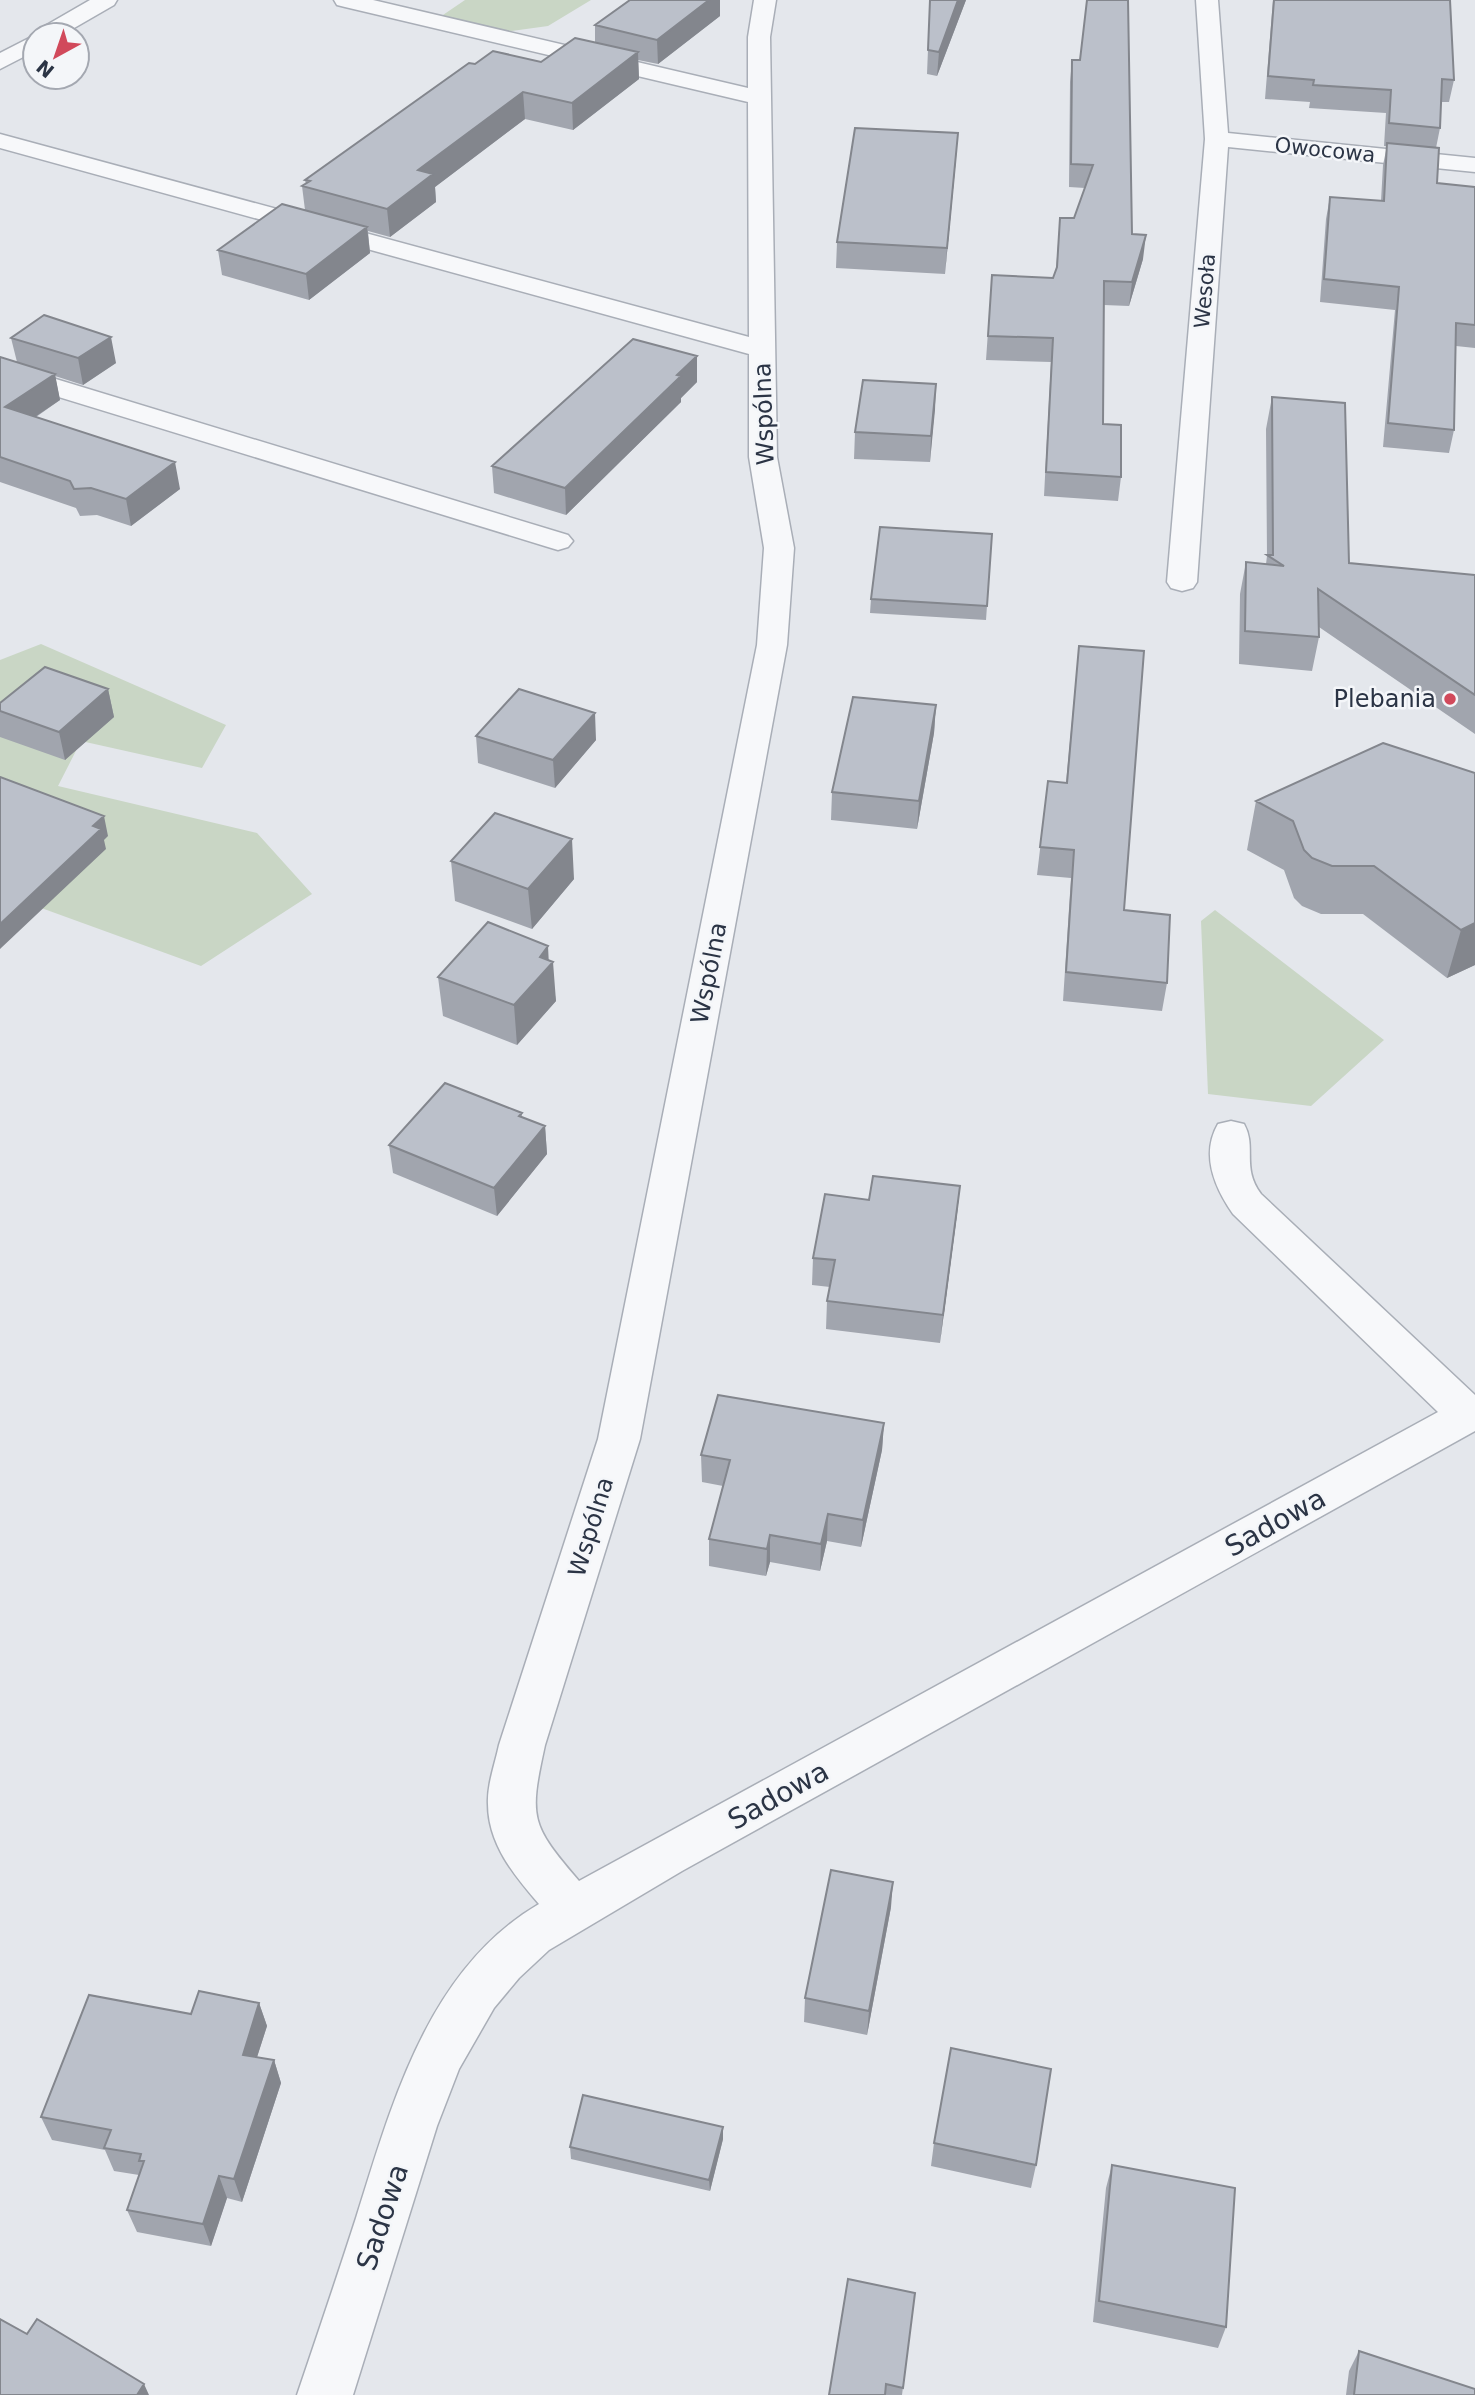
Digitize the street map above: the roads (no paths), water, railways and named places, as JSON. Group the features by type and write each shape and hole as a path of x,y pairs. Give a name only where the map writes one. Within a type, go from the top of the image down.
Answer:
{"street":[{"path":"71,21 106,0"},
{"path":"345,0 761,98"},
{"name":"Wspólna","path":"574,1910 532,1861 517,1836 511,1804 523,1745 619,1440 772,645 779,548 763,457 759,37 765,0"},
{"name":"Wesoła","path":"1182,582 1217,139 1207,0"},
{"path":"0,62 21,50"},
{"name":"Owocowa","path":"1217,139 1475,165"},
{"path":"0,141 762,349"},
{"path":"0,370 558,541"},
{"path":"1231,1134 1229,1161 1233,1186 1247,1204 1472,1413"},
{"name":"Sadowa","path":"325,2395 419,2103 446,2038 467,2004 497,1965 533,1934 690,1843 1472,1413"}],"place":[{"name":"Plebania","path":"1450,699"}]}
